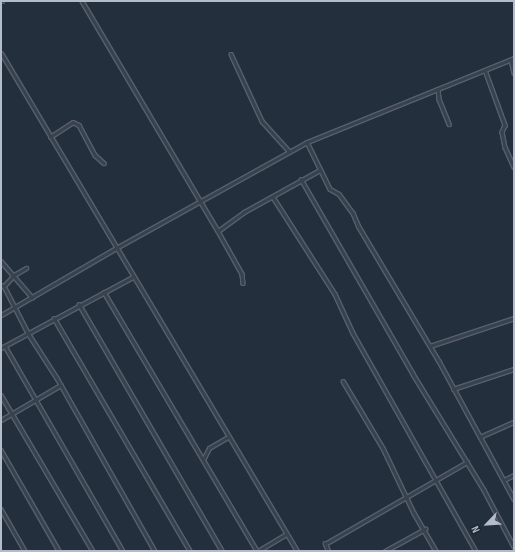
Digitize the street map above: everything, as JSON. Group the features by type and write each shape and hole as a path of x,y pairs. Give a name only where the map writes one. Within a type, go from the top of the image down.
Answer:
{"street":[{"path":"82,1 218,231 242,274 243,283"},
{"path":"1,53 296,551"},
{"path":"231,54 262,121 290,151"},
{"path":"1,315 116,248 201,203 307,142 512,59 514,73"},
{"path":"485,70 505,125 502,132 505,147 514,167"},
{"path":"438,89 439,100 449,124"},
{"path":"50,137 73,122 79,124 95,155 104,163"},
{"path":"307,142 330,189 339,194 353,214 359,227 430,346 514,499"},
{"path":"218,231 244,212 320,170"},
{"path":"302,179 413,374 467,462 514,547"},
{"path":"273,197 335,294 353,333 437,479 476,551"},
{"path":"1,261 32,297"},
{"path":"26,268 14,275 2,285 28,333 61,385 154,551"},
{"path":"1,348 79,304 133,277"},
{"path":"104,292 257,551 286,534"},
{"path":"79,304 222,551"},
{"path":"54,318 190,551"},
{"path":"430,346 514,318"},
{"path":"5,346 123,551"},
{"path":"453,389 514,369"},
{"path":"343,381 408,496 414,513 425,529 436,551"},
{"path":"1,420 61,385"},
{"path":"1,395 93,551"},
{"path":"480,437 514,422"},
{"path":"203,461 209,448 228,437"},
{"path":"1,450 59,551"},
{"path":"328,551 325,544 467,462"},
{"path":"504,480 514,475"},
{"path":"1,509 26,551"},
{"path":"384,551 425,529"}]}
